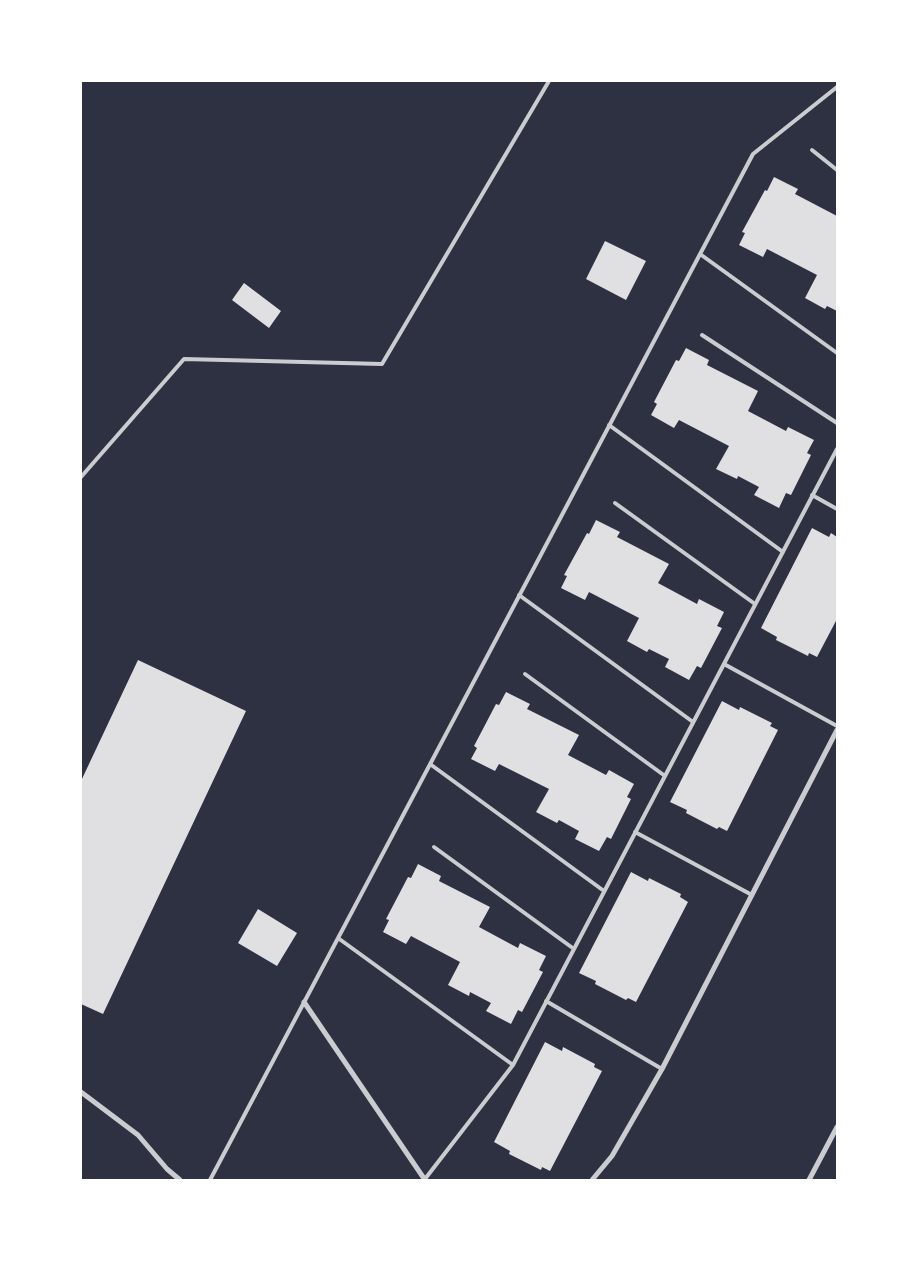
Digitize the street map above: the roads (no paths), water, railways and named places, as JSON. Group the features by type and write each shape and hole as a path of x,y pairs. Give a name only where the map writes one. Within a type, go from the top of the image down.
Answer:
{"street":[{"path":"592,1180 612,1156 662,1069 837,730"},
{"path":"304,1002 425,1179"},
{"path":"81,1092 138,1134 167,1169 180,1180"},
{"path":"809,1180 837,1127"}],"lane":[{"path":"81,477 184,359 382,364 549,81"},
{"path":"210,1180 753,154 837,88"},
{"path":"812,150 837,170"},
{"path":"700,254 837,353"},
{"path":"702,335 837,423"},
{"path":"609,425 783,552"},
{"path":"425,1179 513,1065 837,449"},
{"path":"812,496 837,509"},
{"path":"615,503 755,604"},
{"path":"520,595 693,722"},
{"path":"724,664 837,726"},
{"path":"525,674 665,776"},
{"path":"430,764 604,891"},
{"path":"636,832 752,895"},
{"path":"434,847 574,949"},
{"path":"338,938 513,1065"},
{"path":"546,1001 662,1069"}]}
